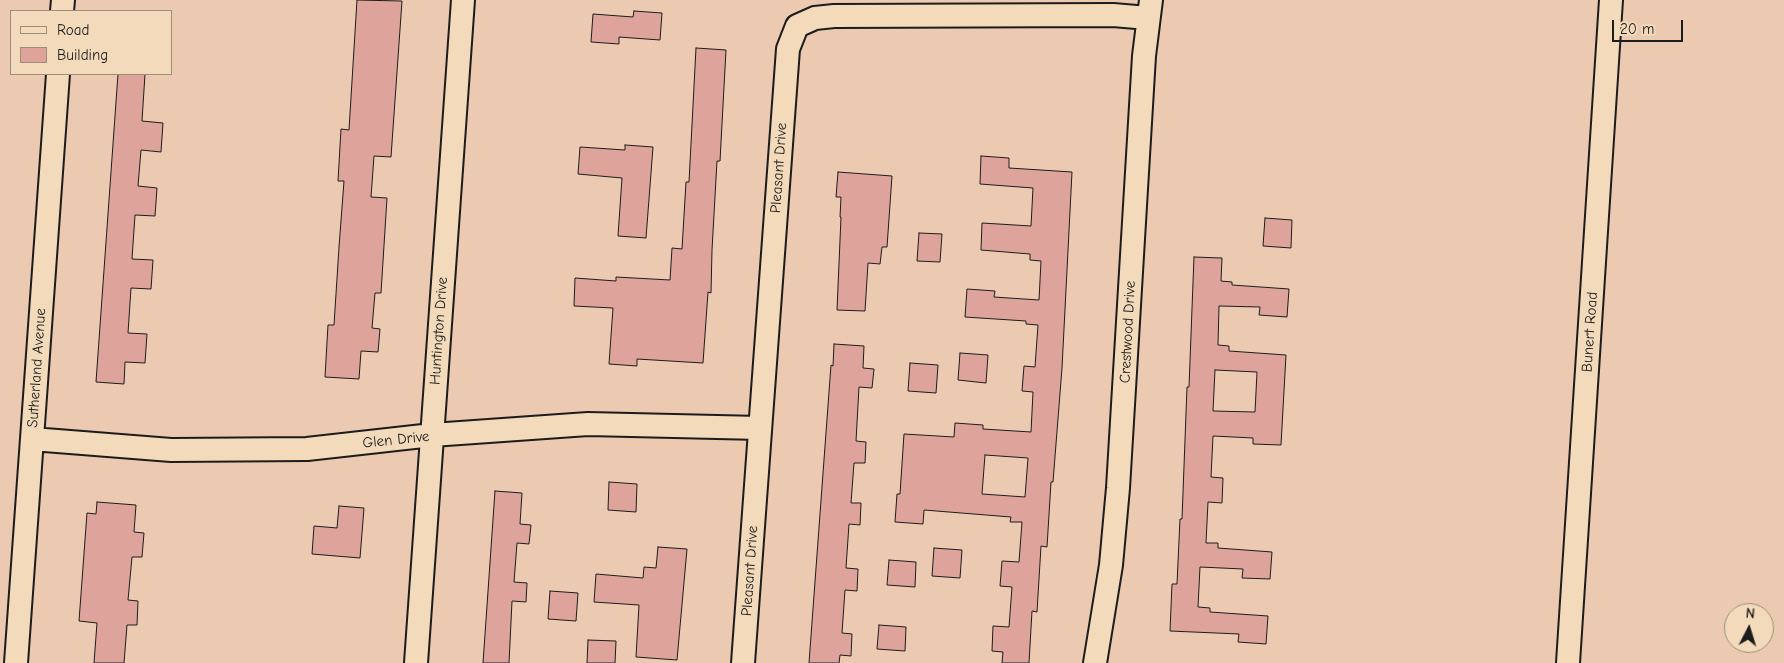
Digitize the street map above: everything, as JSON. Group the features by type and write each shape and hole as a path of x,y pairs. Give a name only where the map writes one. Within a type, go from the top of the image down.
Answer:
{"street":[{"name":"Huntington Drive","path":"416,663 463,0"},
{"name":"Bunert Road","path":"1568,663 1611,0"},
{"name":"Pleasant Drive","path":"743,663 788,49 797,26 815,18 834,16 1113,15 1150,9"},
{"name":"Crestwood Drive","path":"1095,663 1111,565 1118,488 1143,66 1150,9"},
{"name":"Sutherland Avenue","path":"16,663 58,75"},
{"name":"Glen Drive","path":"32,439 171,450 307,449 432,436 588,424 760,428"}],"building":[{"path":"357,0 402,1 391,157 374,156 371,197 387,198 381,293 375,293 372,328 380,329 378,352 361,351 359,379 325,377 328,325 334,325 344,181 338,181 341,129 349,130"},
{"path":"634,11 662,13 660,40 619,37 619,44 591,42 593,14 633,17"},
{"path":"696,48 726,50 720,161 717,161 711,293 708,292 703,363 637,359 637,366 609,364 613,308 574,306 575,278 616,281 616,277 670,280 672,248 682,249 686,182 689,182"},
{"path":"118,75 145,75 142,121 163,123 161,152 141,150 138,186 157,188 155,216 135,215 132,259 153,260 151,289 131,288 128,333 147,334 145,363 125,362 124,384 96,382"},
{"path":"625,145 653,147 646,238 618,236 622,178 578,174 580,147 625,150"},
{"path":"981,156 1009,158 1009,168 1072,172 1062,368 1053,482 1051,482 1047,547 1041,546 1037,612 1032,611 1029,663 1002,663 1003,652 992,651 993,626 1009,627 1012,587 1000,586 1002,561 1019,562 1022,522 1010,522 1011,517 924,510 923,524 895,522 897,494 900,494 904,434 954,437 955,423 983,425 983,429 1031,432 1033,392 1022,391 1024,366 1035,367 1038,325 1026,324 1026,321 965,317 967,289 995,291 994,297 1039,300 1041,261 1030,260 1030,254 981,250 982,223 1031,226 1033,188 980,184","holes":["985,455 1028,458 1025,497 982,494"]},
{"path":"838,172 892,176 887,247 882,247 880,264 868,263 865,311 837,310 841,217 841,197 836,197"},
{"path":"1265,218 1292,220 1291,248 1263,246"},
{"path":"919,233 942,234 940,262 917,261"},
{"path":"1194,257 1222,258 1221,281 1232,282 1232,285 1289,289 1287,317 1259,315 1260,307 1219,306 1218,345 1229,346 1229,351 1286,355 1281,445 1253,444 1253,438 1213,436 1211,477 1223,478 1222,503 1208,502 1206,543 1218,543 1218,548 1272,552 1270,579 1242,578 1243,569 1200,567 1198,607 1210,608 1210,612 1268,616 1266,644 1238,642 1239,634 1170,631 1172,584 1177,584 1180,519 1182,519 1187,387 1189,387","holes":["1215,370 1257,372 1255,412 1213,411"]},
{"path":"834,344 864,346 863,368 874,369 872,388 859,387 856,441 866,442 865,463 854,463 851,503 861,503 860,525 849,524 846,568 858,569 857,591 845,590 842,633 852,634 851,656 840,655 839,663 809,663 831,365 833,366"},
{"path":"960,353 988,355 986,383 958,380"},
{"path":"910,363 938,365 936,393 908,391"},
{"path":"609,482 637,484 636,512 608,510"},
{"path":"495,491 522,493 520,524 531,525 529,544 517,543 514,582 527,583 526,602 512,601 509,663 483,663"},
{"path":"97,502 136,505 134,532 144,533 142,557 132,557 128,600 138,601 137,625 127,625 124,663 94,663 97,623 79,621 87,513 96,514"},
{"path":"339,506 364,508 360,558 312,554 314,526 337,528"},
{"path":"658,547 687,549 677,660 636,657 639,605 594,602 596,574 643,578 644,567 656,568"},
{"path":"934,548 962,550 960,578 932,576"},
{"path":"889,560 916,562 915,587 887,585"},
{"path":"550,591 578,593 576,621 548,619"},
{"path":"879,625 906,627 905,651 877,649"},
{"path":"588,640 616,641 615,663 587,663"}]}
